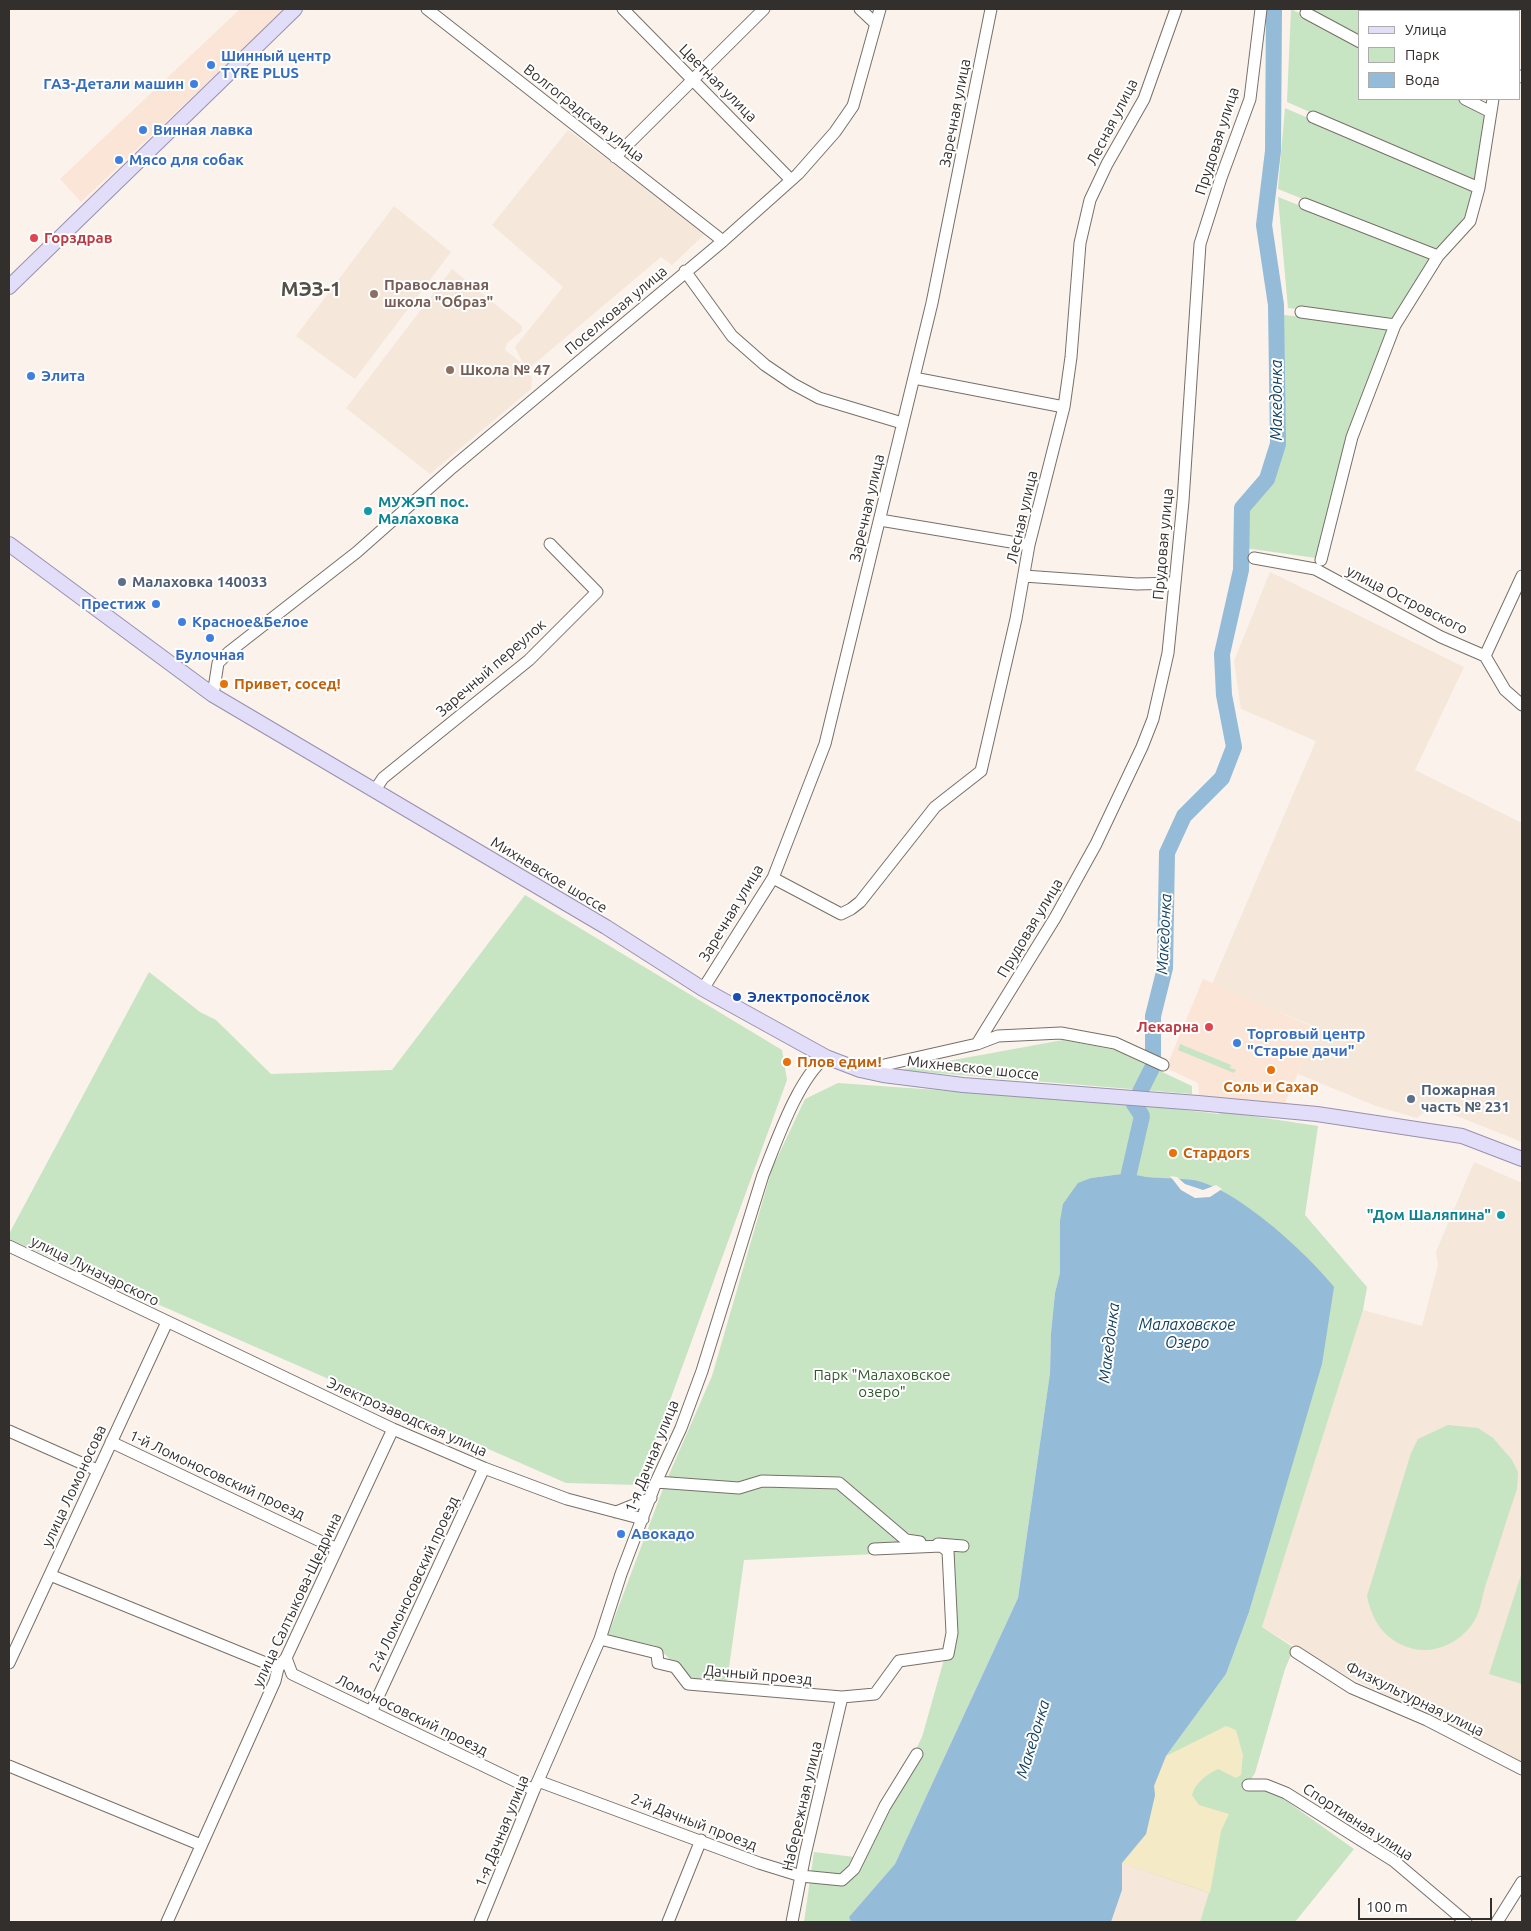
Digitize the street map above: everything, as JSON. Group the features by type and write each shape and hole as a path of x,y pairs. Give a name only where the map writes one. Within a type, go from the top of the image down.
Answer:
{"main road":[{"path":"9,287 295,9"},
{"name":"Михневское шоссе","path":"9,544 213,696 606,927 703,988 826,1058 860,1070 963,1085 1189,1102 1317,1114 1462,1136 1522,1159"}],"street":[{"name":"Волгоградская улица","path":"427,9 723,241"},
{"name":"Цветная улица","path":"623,9 750,136 791,180"},
{"path":"615,157 764,9"},
{"path":"860,9 876,24"},
{"name":"Поселковая улица","path":"213,696 218,663 229,652 357,552 461,460 723,241 791,180 830,138 853,106 880,9"},
{"name":"Заречная улица","path":"703,988 773,878 825,744 934,293 991,9"},
{"name":"Лесная улица","path":"773,878 841,914 851,909 860,902 935,807 981,771 1024,576 1029,545 1064,407 1071,357 1080,243 1090,200 1107,164 1144,100 1176,9"},
{"name":"Прудовая улица","path":"977,1044 1096,844 1145,741 1157,703 1168,653 1183,501 1200,244 1221,178 1250,99 1260,9"},
{"path":"1306,13 1358,41"},
{"path":"1467,100 1491,112"},
{"path":"1321,560 1352,437 1395,325 1438,256 1470,221 1479,188 1493,100"},
{"path":"1313,117 1479,188"},
{"path":"1305,204 1438,256"},
{"path":"685,271 732,336 786,380 819,398 902,423"},
{"path":"1300,312 1395,325"},
{"path":"914,378 1064,407"},
{"path":"880,520 1029,545"},
{"name":"Заречный переулок","path":"375,790 383,778 529,660 597,592 550,544"},
{"name":"улица Островского","path":"1254,558 1315,569 1441,637 1485,656"},
{"path":"1024,576 1136,584 1175,583"},
{"path":"1522,576 1485,656 1505,690 1522,705"},
{"path":"860,1070 977,1044 998,1036 1061,1033 1115,1043 1163,1065"},
{"name":"1-я Дачная улица","path":"480,1922 536,1786 600,1639 620,1574 656,1482 681,1428 702,1371 773,1149 797,1095 817,1064 826,1058"},
{"name":"улица Луначарского","path":"9,1246 167,1322"},
{"name":"Электрозаводская улица","path":"167,1322 394,1429 484,1468 567,1500 643,1519"},
{"name":"улица Ломоносова","path":"9,1663 167,1322"},
{"name":"улица Салтыкова-Щедрина","path":"167,1922 275,1681 278,1668 286,1658 394,1429"},
{"path":"9,1430 98,1470"},
{"name":"1-й Ломоносовский проезд","path":"111,1442 337,1549"},
{"name":"2-й Ломоносовский проезд","path":"371,1712 484,1468"},
{"path":"656,1482 739,1488 762,1481 839,1484 906,1540 963,1546"},
{"path":"616,1512 651,1498"},
{"path":"842,1697 875,1694 899,1661 948,1654 952,1633 948,1551 942,1546 874,1549"},
{"path":"50,1575 278,1668"},
{"name":"Дачный проезд","path":"600,1639 657,1653 658,1664 675,1667 688,1684 842,1697"},
{"name":"Физкультурная улица","path":"1296,1652 1352,1688 1426,1720 1522,1769"},
{"path":"275,1681 292,1674 286,1658"},
{"name":"Ломоносовский проезд","path":"292,1674 371,1712 536,1786"},
{"name":"Набережная улица","path":"792,1922 842,1697"},
{"name":"2-й Дачный проезд","path":"536,1786 701,1840 759,1863 801,1876 842,1880 854,1869 885,1806 917,1754"},
{"path":"9,1766 200,1845"},
{"name":"Спортивная улица","path":"1248,1785 1266,1784 1286,1793 1394,1862 1466,1922"},
{"path":"668,1922 701,1840"},
{"path":"1497,1922 1522,1882"}],"shaded area":[{"path":"240,9 285,9 81,202 60,179"},
{"path":"568,130 706,233 672,265 661,257 527,370 532,378 531,389 430,474 346,408 452,269 522,326 522,331 507,343 505,350 524,365 515,347 563,287 492,225"},
{"name":"Православная школа \"Образ\"","path":"394,206 451,252 355,379 296,336"},
{"path":"1270,572 1464,667 1415,770 1522,823 1522,1142 1437,1108 1438,1100 1417,1118 1376,1106 1298,1074 1318,1028 1212,984 1316,741 1241,709 1234,661"},
{"path":"1203,979 1318,1029 1282,1109 1199,1098 1198,1083 1166,1068"},
{"path":"1474,1162 1522,1183 1522,1763 1322,1663 1262,1627 1363,1310 1422,1326 1438,1265 1436,1252"},
{"path":"1122,1863 1210,1893 1200,1922 1111,1922 1122,1890"}],"green space":[{"path":"1291,9 1358,43 1358,100 1465,100 1487,111 1477,185 1287,102"},
{"path":"1307,9 1434,10 1358,10 1358,35"},
{"path":"1285,108 1475,191 1467,219 1437,253 1278,189"},
{"path":"1278,197 1434,258 1393,321 1288,308"},
{"path":"1284,315 1391,327 1316,558 1245,548 1245,509 1270,480 1282,444"},
{"path":"525,895 782,1050 787,1080 639,1485 566,1483 9,1239 9,1234 149,972 200,1012 216,1020 271,1074 392,1070"},
{"path":"1063,1040 1115,1050 1192,1086 1192,1094 899,1070"},
{"path":"1180,1044 1231,1065 1230,1068 1236,1070 1234,1073 1178,1050"},
{"name":"Парк \"Малаховское озеро\"","path":"838,1083 1134,1104 1219,1114 1220,1112 1232,1113 1318,1126 1305,1215 1367,1287 1363,1310 1262,1627 1294,1648 1285,1669 1255,1773 1248,1784 1282,1798 1354,1849 1295,1922 1200,1922 1209,1893 1122,1863 1141,1840 1149,1799 1166,1756 1226,1674 1249,1612 1321,1364 1321,1358 1175,1179 1141,1177 1129,1173 1091,1178 1061,1214 1060,1273 1055,1293 1051,1333 1050,1373 1018,1598 895,1864 849,1917 851,1922 804,1922 814,1852 862,1858 922,1737 947,1649 942,1551 744,1560 727,1682 692,1680 656,1646 608,1635 664,1486 712,1376 772,1169 805,1099"},
{"path":"1448,1425 1478,1428 1493,1438 1512,1460 1518,1472 1517,1489 1479,1610 1473,1623 1460,1637 1444,1646 1435,1649 1416,1649 1391,1639 1385,1633 1372,1613 1367,1596 1411,1453 1418,1439"},
{"path":"1522,1572 1522,1684 1489,1674"}],"sand":[{"path":"1226,1726 1236,1730 1243,1755 1241,1775 1236,1778 1218,1769 1202,1779 1192,1795 1199,1805 1229,1814 1221,1831 1210,1893 1122,1863 1146,1834 1155,1796 1154,1786 1166,1756"}],"water":[{"name":"Малаховское Озеро","path":"1129,1173 1153,1178 1193,1180 1210,1185 1229,1195 1249,1208 1289,1240 1334,1287 1322,1364 1249,1612 1226,1674 1166,1756 1154,1786 1155,1795 1146,1834 1122,1863 1122,1890 1111,1922 851,1922 849,1917 895,1864 1018,1598 1050,1373 1055,1293 1060,1273 1060,1221 1063,1204 1078,1183 1091,1178"}],"pier":[{"path":"1170,1176 1177,1177 1185,1184 1203,1190 1216,1185 1222,1189 1210,1197 1195,1198 1181,1190"}],"waterway":[{"name":"Македонка","path":"1126,1194 1142,1116 1134,1104 1153,1066 1153,1016 1165,968 1167,853 1184,816 1222,778 1234,747 1224,695 1222,654 1241,570 1242,508 1267,479 1278,444 1276,305 1264,225 1273,151 1274,9"}],"place":[{"name":"Шинный центр TYRE PLUS","path":"211,65"},
{"name":"ГАЗ-Детали машин","path":"194,84"},
{"name":"Винная лавка","path":"143,130"},
{"name":"Мясо для собак","path":"119,160"},
{"name":"Горздрав","path":"34,238"},
{"name":"Православная школа \"Образ\"","path":"374,294"},
{"name":"Школа № 47","path":"450,370"},
{"name":"Элита","path":"31,376"},
{"name":"МУЖЭП пос. Малаховка","path":"368,511"},
{"name":"Малаховка 140033","path":"122,582"},
{"name":"Престиж","path":"156,604"},
{"name":"Красное&Белое","path":"182,622"},
{"name":"Булочная","path":"210,638"},
{"name":"Привет, сосед!","path":"224,684"},
{"name":"Электропосёлок","path":"737,997"},
{"name":"Лекарна","path":"1209,1027"},
{"name":"Торговый центр \"Старые дачи\"","path":"1237,1043"},
{"name":"Плов едим!","path":"787,1062"},
{"name":"Соль и Сахар","path":"1271,1070"},
{"name":"Пожарная часть № 231","path":"1411,1099"},
{"name":"Стардогs","path":"1173,1153"},
{"name":"\"Дом Шаляпина\"","path":"1501,1215"},
{"name":"Авокадо","path":"621,1534"}],"district":[{"name":"МЭЗ-1","path":"311,289"}]}
